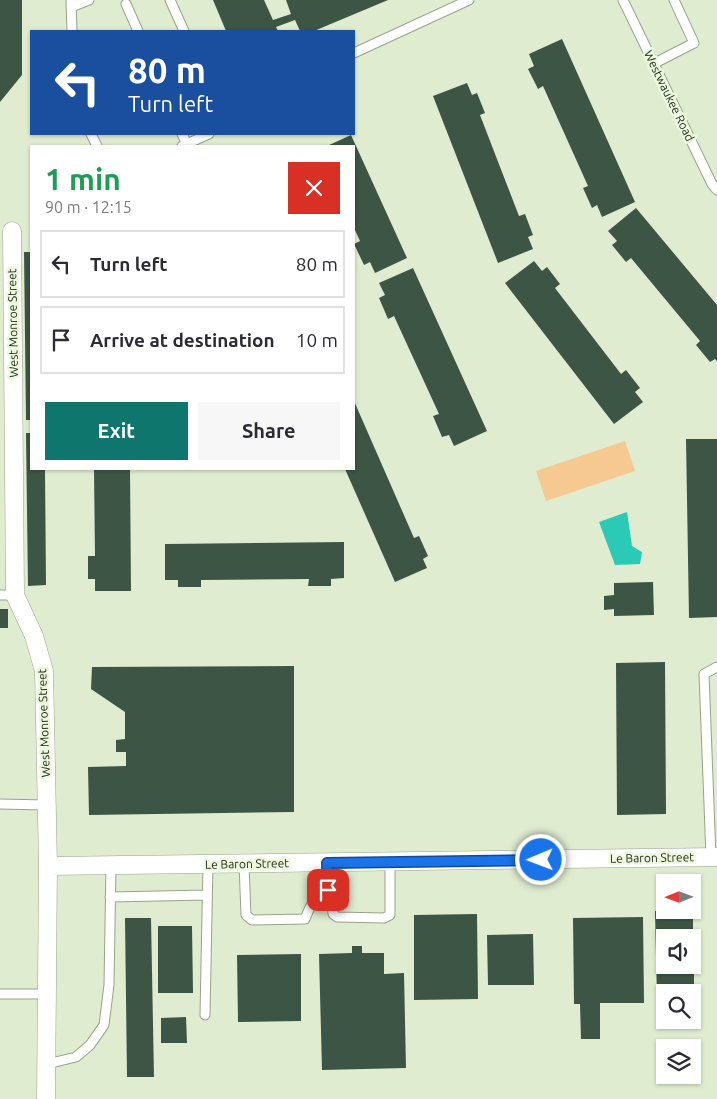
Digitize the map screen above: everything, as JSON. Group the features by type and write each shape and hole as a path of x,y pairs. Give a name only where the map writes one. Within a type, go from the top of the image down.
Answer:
{"street":[{"name":"West Monroe Street","path":"10,239 8,595 34,636 44,671 48,866 46,1099"},
{"name":"Le Baron Street","path":"48,866 714,857"}],"lane":[{"path":"72,30 71,3 89,0"},
{"path":"136,0 125,2 138,30"},
{"path":"170,0 184,30"},
{"path":"355,53 469,0"},
{"name":"Westwaukee Road","path":"623,0 712,184 717,190"},
{"path":"653,64 694,43 674,0"},
{"path":"184,145 206,135"},
{"path":"714,857 704,674 717,667"},
{"path":"0,804 46,805"},
{"path":"327,863 328,890 332,901 333,914 337,917 384,918 390,915 390,862"},
{"path":"205,1015 208,864"},
{"path":"244,864 246,915 252,920 304,919 315,899 328,890"},
{"path":"47,1064 76,1057 90,1045 104,1025 109,985 111,865"},
{"path":"110,897 207,895"},
{"path":"0,994 47,994"}],"shaded area":[{"path":"625,441 635,471 546,501 536,471"}],"water":[{"path":"627,512 632,546 642,552 640,564 615,565 599,522"}],"building":[{"path":"0,0 22,0 22,75 0,102"},
{"path":"213,0 264,0 273,20 291,14 286,0 388,0 316,30 300,30 295,20 276,27 278,30 226,30"},
{"path":"562,39 635,202 602,217 597,205 592,208 583,188 588,186 543,86 538,89 528,69 534,66 529,54"},
{"path":"467,83 472,95 477,93 485,113 480,115 519,216 525,214 533,235 528,237 533,249 498,263 433,96"},
{"path":"351,135 407,258 375,273 370,262 364,265 355,246 355,244 360,241 355,230 355,145 329,145"},
{"path":"636,208 717,305 717,361 715,359 710,362 696,345 700,341 631,258 626,262 612,245 617,241 608,231"},
{"path":"24,252 30,252 30,420 26,420"},
{"path":"534,261 542,271 547,267 560,284 555,288 621,374 626,370 640,388 635,392 643,402 614,424 505,283"},
{"path":"413,268 487,431 454,446 449,435 442,437 433,416 439,414 394,316 388,319 379,298 385,295 379,283"},
{"path":"355,403 414,538 419,536 428,556 423,559 427,568 395,582 345,470 355,470"},
{"path":"26,433 30,433 30,470 45,470 46,585 28,586"},
{"path":"686,439 717,439 717,617 689,618"},
{"path":"94,470 130,470 131,591 95,591 95,579 88,579 88,556 95,556"},
{"path":"344,542 344,578 331,579 331,586 308,586 309,579 201,580 201,587 178,587 178,580 165,580 165,544"},
{"path":"653,582 654,615 614,616 614,609 604,610 604,596 614,595 614,583"},
{"path":"0,609 8,609 8,628 0,628"},
{"path":"665,662 666,814 617,815 616,663"},
{"path":"294,666 294,812 89,815 88,767 126,766 126,752 116,752 116,740 125,739 125,712 91,689 92,667"},
{"path":"655,911 656,919 693,919 693,929 656,929 656,955"},
{"path":"477,914 478,999 414,1000 414,915"},
{"path":"643,917 644,1003 600,1003 600,1039 581,1039 580,1004 574,1004 573,918"},
{"path":"125,918 151,918 154,1077 127,1077"},
{"path":"158,926 192,926 193,993 158,993"},
{"path":"533,934 534,985 488,985 487,935"},
{"path":"352,946 362,946 362,953 384,953 384,974 404,973 406,1068 322,1070 319,954 352,953"},
{"path":"301,954 301,1021 238,1022 237,955"},
{"path":"656,974 694,974 694,984 657,984"},
{"path":"186,1017 187,1043 161,1043 161,1018"}],"route":[{"path":"328,890 327,863 541,860"}]}
